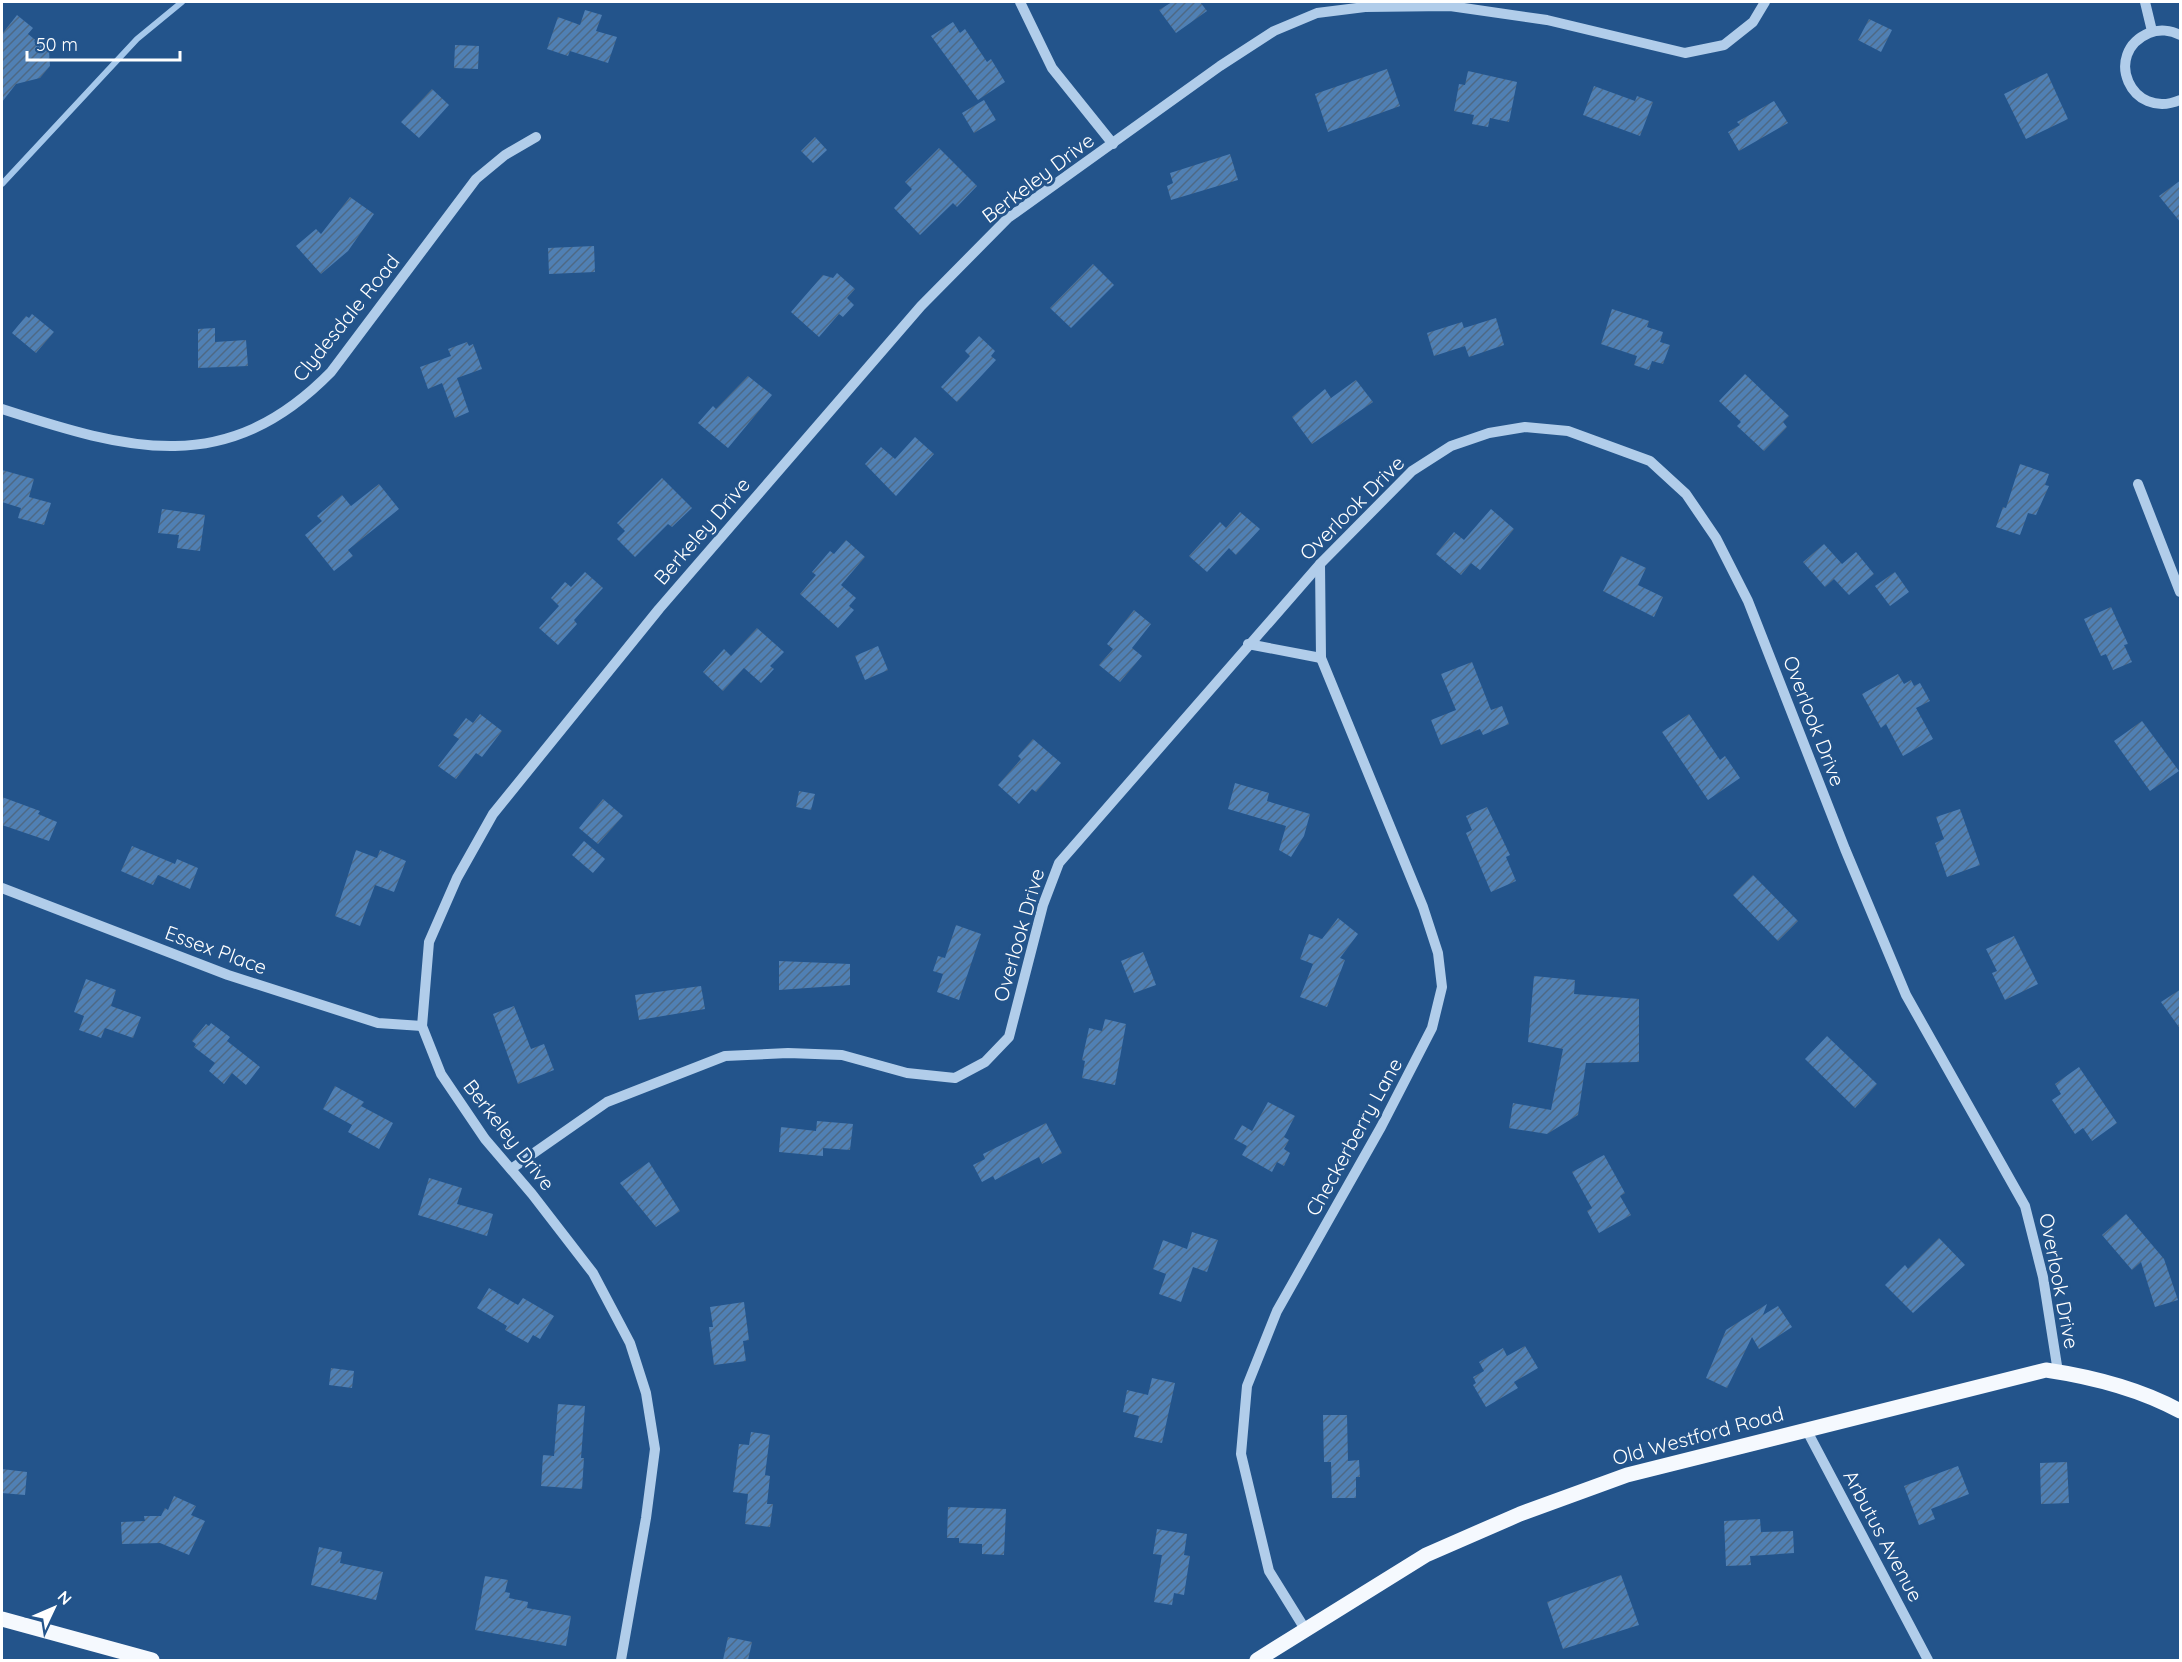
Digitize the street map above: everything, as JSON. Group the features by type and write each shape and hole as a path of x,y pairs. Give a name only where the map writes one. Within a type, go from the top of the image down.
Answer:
{"main road":[{"name":"Old Westford Road","path":"1257,1660 1426,1554 1520,1514 1627,1475 2046,1370 2106,1381 2157,1398 2181,1411"},
{"path":"2,1619 152,1660"}],"street":[{"path":"1020,2 1052,68 1113,144"},
{"name":"Berkeley Drive","path":"621,1660 646,1518 655,1449 646,1393 630,1343 592,1273 485,1139 441,1074 422,1026 429,942 457,878 493,814 658,609 921,306 1008,218 1220,66 1274,31 1317,13 1365,7 1450,6 1547,20 1685,53 1724,45 1753,22 1765,2"},
{"path":"2145,2 2152,32"},
{"path":"2181,35 2163,30 2140,37 2126,58 2125,71 2128,83 2135,94 2146,102 2158,105 2181,100"},
{"name":"Clydesdale Road","path":"2,409 84,435 125,444 162,447 205,443 274,420 304,400 331,372 476,179 505,155 536,137"},
{"name":"Overlook Drive","path":"511,1169 607,1102 725,1056 788,1053 842,1055 907,1073 954,1078 985,1062 1009,1037 1043,905 1059,863 1320,564 1412,471 1451,446 1489,433 1525,427 1568,431 1650,460 1686,494 1716,538 1748,601 1845,849 1906,995 2025,1206 2043,1277 2058,1372"},
{"path":"2138,484 2181,592"},
{"name":"Checkerberry Lane","path":"1305,1629 1269,1571 1241,1454 1247,1386 1277,1311 1381,1127 1432,1028 1442,987 1438,953 1423,907 1321,658 1320,564"},
{"path":"1248,644 1321,658"},
{"name":"Essex Place","path":"2,888 228,975 378,1023 422,1026"},
{"name":"Arbutus Avenue","path":"1806,1429 1928,1660"}],"building":[{"path":"1172,2 1200,2 1207,11 1176,33 1159,10"},
{"path":"585,10 602,15 596,31 617,37 608,63 570,51 568,56 547,49 558,17 580,25"},
{"path":"17,15 33,28 28,34 49,51 50,66 40,78 16,84 2,102 2,34"},
{"path":"1869,19 1892,30 1881,52 1858,40"},
{"path":"953,22 960,33 965,29 987,62 991,59 1005,82 978,100 931,36"},
{"path":"455,45 479,46 478,69 454,68"},
{"path":"1387,69 1400,106 1328,132 1315,94"},
{"path":"1468,71 1517,82 1509,122 1490,118 1488,127 1472,124 1474,115 1454,111 1459,84 1465,85"},
{"path":"2047,73 2068,119 2026,139 2004,94"},
{"path":"1594,86 1635,101 1637,96 1653,102 1640,136 1583,115"},
{"path":"432,89 449,105 419,138 401,122"},
{"path":"984,100 996,120 974,133 962,113"},
{"path":"1774,101 1788,123 1739,151 1728,132 1740,125 1737,122"},
{"path":"815,137 827,150 813,163 801,151"},
{"path":"939,148 977,186 957,207 953,203 920,235 894,208 912,189 905,182"},
{"path":"1230,154 1238,180 1171,200 1167,186 1173,183 1170,173"},
{"path":"2181,180 2181,223 2159,196"},
{"path":"350,197 374,214 348,251 321,274 296,246 316,229 321,234"},
{"path":"594,246 595,272 549,274 548,248"},
{"path":"1093,264 1114,285 1071,328 1050,308"},
{"path":"837,273 855,289 847,298 854,305 843,317 839,314 819,337 791,312 823,275 833,278"},
{"path":"1612,309 1649,321 1647,327 1663,332 1660,342 1670,345 1663,364 1652,361 1649,370 1634,365 1637,356 1601,344"},
{"path":"32,314 54,332 36,353 12,333 26,316 29,318"},
{"path":"1496,318 1504,345 1469,357 1465,346 1434,356 1427,333 1462,322 1464,328"},
{"path":"215,328 215,342 246,340 248,366 198,368 198,329"},
{"path":"979,336 995,351 991,356 996,360 957,402 941,387 970,356 965,351"},
{"path":"467,342 469,346 473,344 482,369 457,378 469,412 455,418 442,383 428,389 420,367 451,356 448,349"},
{"path":"1745,374 1789,416 1783,422 1787,427 1764,451 1737,426 1741,422 1719,401"},
{"path":"748,376 772,395 728,448 698,423 713,406 716,409"},
{"path":"1356,380 1373,402 1312,444 1292,417 1325,389 1331,398"},
{"path":"915,437 934,454 896,496 865,464 881,447 895,459"},
{"path":"2020,464 2049,474 2045,485 2049,486 2036,515 2028,513 2020,535 1996,527 2003,507 2006,508"},
{"path":"2,470 34,479 29,497 51,503 44,525 18,518 21,508 2,502"},
{"path":"662,478 692,508 672,527 668,524 635,557 617,539 625,531 617,523"},
{"path":"379,484 399,509 348,550 353,556 334,571 305,535 322,521 317,516 342,495 351,506"},
{"path":"162,509 205,515 200,551 177,548 179,535 158,533"},
{"path":"1491,509 1514,529 1480,570 1471,563 1461,575 1436,554 1454,532 1464,540"},
{"path":"1240,512 1260,529 1236,555 1229,548 1207,572 1189,556 1220,522 1226,528"},
{"path":"846,540 865,557 841,585 856,598 849,606 854,610 838,628 800,594 816,575 812,572 830,551 834,554"},
{"path":"1824,544 1842,564 1856,552 1874,574 1849,595 1834,579 1825,587 1803,562"},
{"path":"1621,556 1646,568 1638,585 1663,597 1654,617 1603,591"},
{"path":"585,572 603,588 574,620 577,624 558,645 539,628 559,606 551,598 565,582 571,587"},
{"path":"1895,572 1909,592 1890,606 1875,586"},
{"path":"2111,607 2128,644 2124,645 2132,662 2113,670 2106,654 2101,656 2084,619"},
{"path":"1134,610 1151,624 1132,648 1142,656 1120,682 1099,665 1113,649 1107,644"},
{"path":"757,628 784,652 770,666 774,669 761,683 744,668 723,691 703,672 724,649 731,656"},
{"path":"878,646 888,670 865,680 855,656"},
{"path":"1472,662 1491,710 1502,706 1509,724 1483,735 1480,729 1441,745 1431,720 1456,710 1441,674"},
{"path":"1898,674 1904,684 1911,680 1914,686 1920,683 1930,701 1916,708 1933,739 1903,756 1886,724 1881,728 1862,694"},
{"path":"480,714 502,731 482,757 476,753 456,779 438,766 459,739 453,735 466,718 473,723"},
{"path":"1689,714 1720,760 1725,756 1740,778 1708,800 1662,732"},
{"path":"2142,721 2179,771 2150,791 2114,741"},
{"path":"1033,739 1061,763 1036,792 1032,789 1019,804 998,785 1021,759 1018,756"},
{"path":"1235,783 1269,793 1267,801 1310,814 1304,836 1291,857 1279,850 1286,826 1228,809"},
{"path":"799,791 815,794 811,810 796,807"},
{"path":"2,797 40,811 38,814 57,822 49,841 2,825"},
{"path":"603,799 623,816 598,844 579,828"},
{"path":"1487,807 1510,855 1506,857 1516,881 1491,892 1466,833 1472,830 1466,816"},
{"path":"1960,809 1980,865 1947,877 1935,843 1944,839 1936,817"},
{"path":"584,841 605,859 593,873 572,855"},
{"path":"132,846 175,864 177,859 198,868 190,889 158,875 153,885 121,871"},
{"path":"356,850 377,858 380,850 406,861 394,892 375,885 360,926 335,916"},
{"path":"1753,875 1798,921 1778,941 1733,895"},
{"path":"1338,918 1358,934 1340,958 1345,960 1327,1007 1300,997 1313,964 1300,959 1309,934 1322,939"},
{"path":"956,925 981,934 959,1000 937,992 943,974 933,971 938,956 945,958"},
{"path":"2014,936 2038,984 2005,1000 1992,973 1997,971 1986,949"},
{"path":"1143,952 1156,985 1134,993 1121,961"},
{"path":"779,961 850,964 850,985 779,990"},
{"path":"1534,976 1575,980 1574,994 1639,999 1639,1062 1586,1063 1578,1115 1547,1134 1509,1128 1513,1103 1551,1110 1563,1049 1528,1042"},
{"path":"86,979 116,990 111,1006 141,1017 133,1038 105,1028 101,1038 79,1030 84,1016 74,1012"},
{"path":"701,986 705,1009 639,1020 635,995"},
{"path":"2181,989 2181,1030 2161,1002"},
{"path":"514,1006 531,1049 544,1044 554,1070 518,1084 493,1014"},
{"path":"1105,1019 1126,1024 1115,1085 1082,1078 1085,1061 1082,1060 1089,1028 1102,1031"},
{"path":"211,1023 230,1037 227,1041 260,1067 246,1085 232,1073 224,1084 209,1071 215,1063 194,1047 196,1044 192,1041 206,1024 209,1026"},
{"path":"1827,1036 1877,1084 1855,1108 1805,1059"},
{"path":"2079,1067 2117,1123 2092,1141 2083,1128 2075,1134 2052,1100 2061,1094 2055,1084"},
{"path":"335,1086 364,1102 361,1106 393,1123 379,1149 348,1132 352,1125 323,1109"},
{"path":"1268,1102 1295,1116 1284,1137 1289,1140 1284,1149 1290,1153 1284,1166 1277,1162 1272,1172 1242,1155 1247,1146 1234,1139 1242,1125 1252,1131"},
{"path":"817,1121 853,1124 850,1150 823,1148 823,1156 779,1152 781,1127 816,1131"},
{"path":"1046,1123 1062,1153 1042,1164 1039,1157 995,1180 993,1176 982,1182 973,1165 985,1159 983,1154"},
{"path":"1604,1155 1625,1193 1620,1196 1631,1215 1599,1233 1587,1211 1592,1208 1572,1172"},
{"path":"649,1162 680,1211 656,1227 620,1183"},
{"path":"429,1178 462,1188 457,1204 493,1214 487,1236 418,1215"},
{"path":"2126,1214 2164,1259 2178,1300 2155,1307 2141,1262 2132,1270 2102,1235"},
{"path":"1192,1232 1218,1240 1207,1272 1193,1267 1181,1302 1159,1294 1166,1274 1153,1269 1163,1240 1187,1249"},
{"path":"1939,1238 1965,1265 1913,1313 1885,1285 1905,1265 1908,1269"},
{"path":"489,1288 518,1305 523,1298 554,1316 540,1339 533,1335 528,1343 505,1330 507,1326 477,1308"},
{"path":"744,1302 749,1340 743,1341 746,1361 714,1365 709,1327 713,1327 710,1307"},
{"path":"1767,1304 1763,1315 1778,1306 1792,1327 1759,1349 1752,1337 1727,1388 1706,1378 1726,1330"},
{"path":"1525,1346 1538,1368 1514,1382 1518,1388 1486,1407 1473,1385 1476,1383 1473,1377 1484,1371 1479,1362 1503,1348 1507,1356"},
{"path":"331,1368 354,1371 352,1388 329,1385"},
{"path":"1152,1378 1175,1383 1162,1443 1134,1437 1139,1416 1123,1412 1127,1390 1148,1395"},
{"path":"558,1404 585,1406 581,1458 584,1458 582,1489 541,1486 543,1455 554,1456"},
{"path":"1323,1415 1347,1415 1348,1461 1359,1460 1360,1477 1356,1477 1356,1498 1332,1498 1331,1462 1324,1462"},
{"path":"751,1432 770,1435 765,1475 770,1476 767,1504 773,1504 770,1527 745,1524 748,1494 733,1492 739,1444 749,1445"},
{"path":"2067,1462 2069,1503 2041,1504 2040,1463"},
{"path":"1958,1466 1969,1494 1931,1509 1935,1519 1919,1525 1904,1486"},
{"path":"2,1469 27,1472 25,1495 2,1493"},
{"path":"174,1496 196,1506 191,1515 205,1521 189,1555 160,1543 122,1544 121,1522 145,1521 144,1516 161,1516 165,1508 168,1510"},
{"path":"948,1507 1006,1509 1004,1555 982,1554 982,1544 959,1543 959,1538 947,1538"},
{"path":"1760,1519 1761,1532 1793,1531 1794,1553 1750,1556 1751,1565 1726,1566 1724,1521"},
{"path":"1157,1529 1187,1534 1184,1555 1190,1556 1184,1595 1174,1593 1172,1605 1154,1602 1162,1555 1153,1554"},
{"path":"319,1547 342,1552 340,1563 383,1572 376,1600 311,1585"},
{"path":"1621,1575 1639,1625 1563,1649 1547,1602"},
{"path":"485,1576 508,1580 505,1592 510,1593 509,1598 528,1602 527,1608 571,1616 566,1646 475,1630"},
{"path":"728,1637 752,1642 748,1660 723,1660"}],"waterway":[{"path":"2,184 137,39 182,2"}]}
